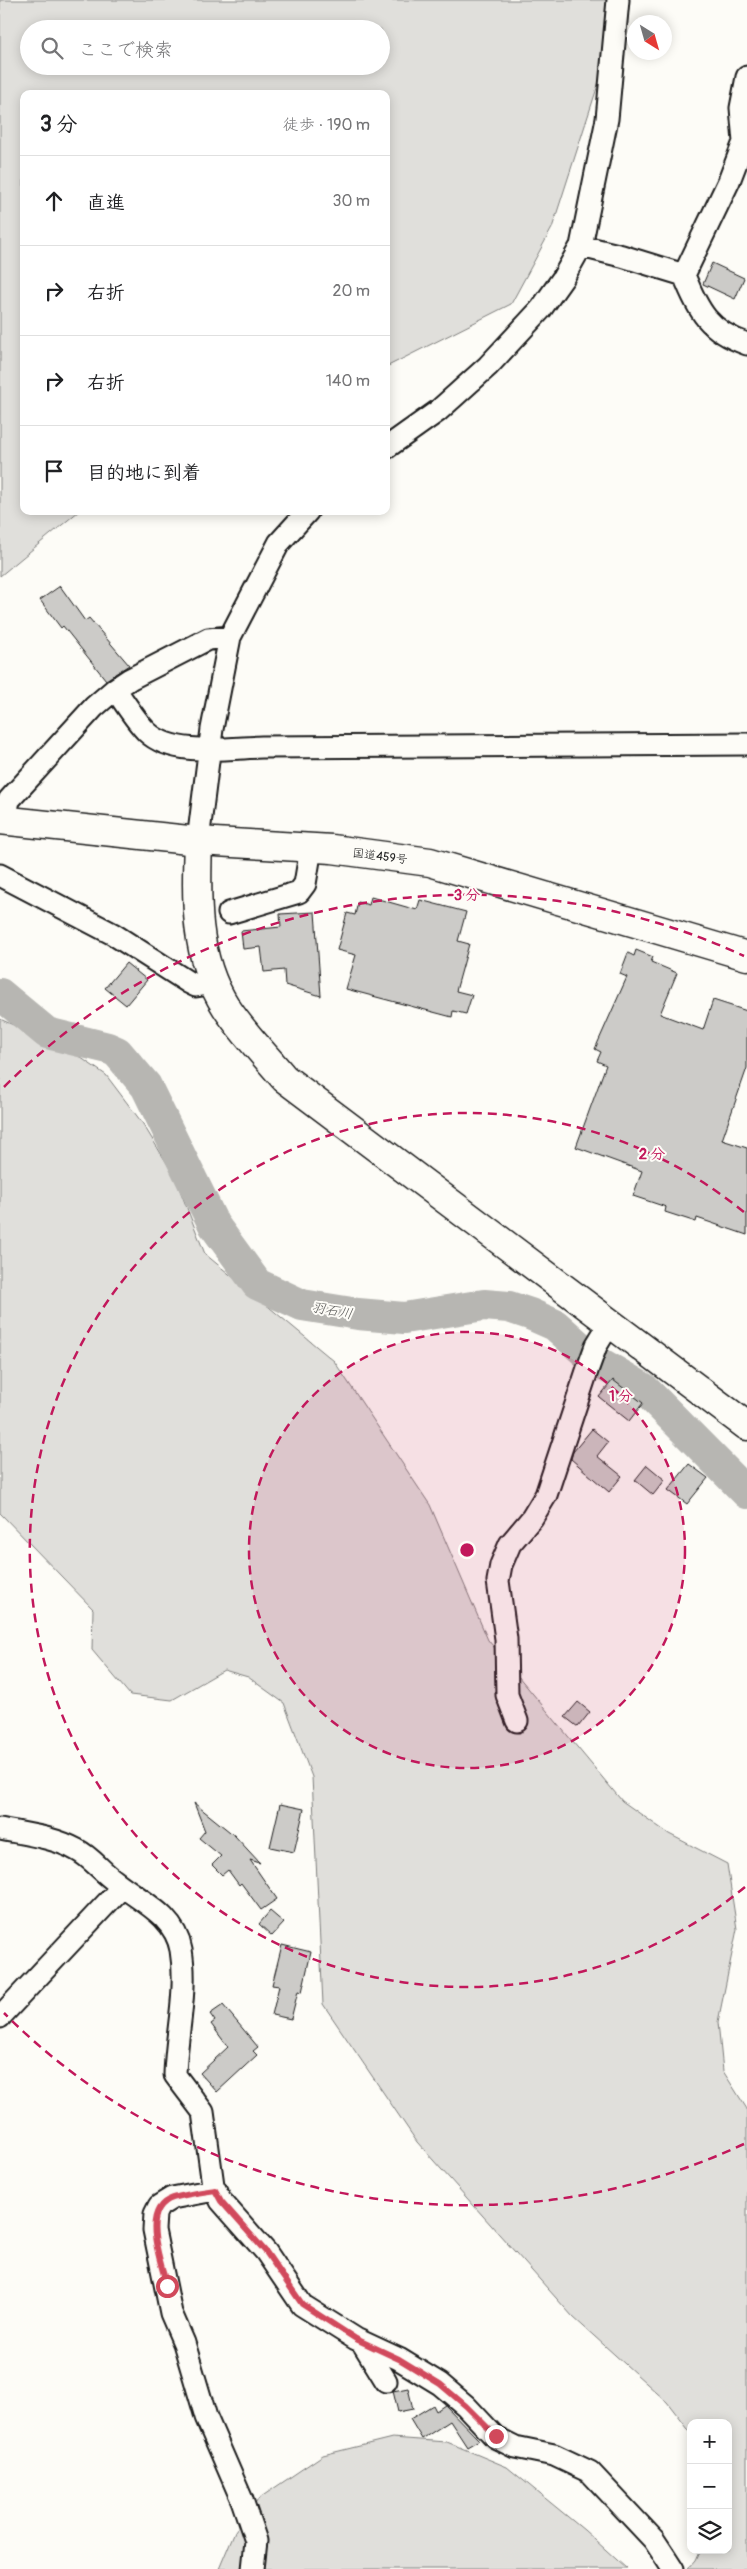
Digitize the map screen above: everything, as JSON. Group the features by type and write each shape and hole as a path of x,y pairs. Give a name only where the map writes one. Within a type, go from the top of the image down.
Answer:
{"main road":[{"name":"国道459号","path":"3,821 198,841 311,848 430,862 747,956"},
{"path":"198,841 196,904 205,960 226,1007 284,1078 747,1426"}],"street":[{"path":"390,445 438,411 488,366 540,309 563,278 581,246 607,120 618,0"},
{"path":"747,77 741,108 746,141 684,275 698,309 705,318 715,328 747,344"},
{"path":"581,246 684,275"},
{"path":"198,841 210,749 230,637 279,543 304,515"},
{"path":"3,821 9,800 94,707 130,679 208,639 230,637"},
{"path":"115,690 147,732 161,742 175,747 210,749 747,744"},
{"path":"230,913 300,892 305,884 311,848"},
{"path":"0,874 113,934 196,986 215,983"},
{"path":"517,1721 507,1696 506,1639 498,1581 501,1564 510,1544 532,1518 546,1495 596,1346 610,1323"},
{"path":"0,1829 58,1842 78,1850 122,1887 167,1920 174,1930 181,1948 183,1988 175,2075 203,2112 215,2190 221,2201 266,2252 302,2304 362,2342 399,2359 440,2384 466,2406 496,2436 515,2447 554,2455 590,2472 654,2540 673,2569"},
{"path":"0,2018 122,1887"},
{"path":"215,2190 172,2198 159,2206 155,2214 154,2230 172,2313 184,2343 206,2417 242,2500 256,2541 253,2569"},
{"path":"362,2342 386,2381"}],"shaded area":[{"path":"0,0 615,0 605,63 552,228 511,304 390,365 390,90 20,90 20,515 74,515 0,576"},
{"path":"0,1019 71,1051 106,1075 143,1124 174,1175 205,1254 334,1361 430,1505 488,1640 622,1801 669,1834 727,1864 737,1929 718,2022 723,2071 747,2109 747,2569 688,2569 698,2554 732,2554 732,2419 687,2419 687,2428 667,2402 573,2317 417,2142 323,2004 312,1777 284,1703 248,1677 224,1670 172,1700 130,1695 92,1650 93,1609 0,1513"},
{"path":"392,2438 447,2442 507,2467 584,2530 627,2569 219,2569 235,2531 258,2499 323,2455"}],"building":[{"path":"712,263 744,278 735,299 703,284"},
{"path":"60,586 85,621 89,618 129,665 106,680 63,626 61,628 40,600"},
{"path":"371,897 417,910 420,900 466,912 458,941 469,944 456,991 472,995 466,1014 453,1011 452,1017 346,989 356,955 337,950 347,913 355,915 358,902 369,905"},
{"path":"315,912 321,996 285,985 284,970 264,972 261,947 243,949 241,931 281,927 280,914"},
{"path":"636,950 653,957 651,962 677,973 660,1014 703,1030 713,1000 747,1011 747,1068 722,1140 747,1148 747,1235 697,1218 696,1222 665,1212 666,1207 633,1196 642,1171 576,1147 606,1065 597,1061 601,1052 595,1049 627,977 620,974 628,953 634,956"},
{"path":"126,963 147,980 126,1005 105,988"},
{"path":"613,1380 643,1403 629,1421 599,1397"},
{"path":"592,1429 608,1442 597,1456 622,1476 609,1492 571,1459 573,1452"},
{"path":"689,1464 708,1478 687,1504 668,1490"},
{"path":"647,1465 665,1480 653,1495 635,1480"},
{"path":"578,1702 590,1712 578,1727 565,1717"},
{"path":"194,1803 235,1836 260,1863 250,1860 277,1899 261,1910 241,1883 239,1885 228,1870 222,1875 212,1865 221,1856 199,1838 205,1831"},
{"path":"280,1804 304,1809 294,1852 270,1847"},
{"path":"270,1911 284,1923 272,1936 259,1924"},
{"path":"282,1945 311,1952 302,1992 298,1991 291,2019 272,2015 279,1986 272,1985"},
{"path":"223,2005 258,2047 253,2051 257,2055 217,2092 200,2073 228,2047 211,2024 215,2021 210,2014"},
{"path":"408,2388 413,2409 398,2412 393,2391"},
{"path":"433,2405 436,2411 445,2405 479,2440 467,2447 450,2421 422,2439 410,2419"}],"waterway":[{"name":"羽石川","path":"0,994 47,1033 108,1048 117,1052 146,1086 214,1225 257,1284 302,1305 358,1314 404,1318 484,1305 509,1307 530,1314 555,1325 593,1359 643,1388 747,1493"}],"route":[{"path":"167,2286 154,2230 155,2214 159,2206 172,2198 215,2190 221,2201 266,2252 302,2304 356,2339 399,2359 440,2384 466,2406 496,2436"}]}
